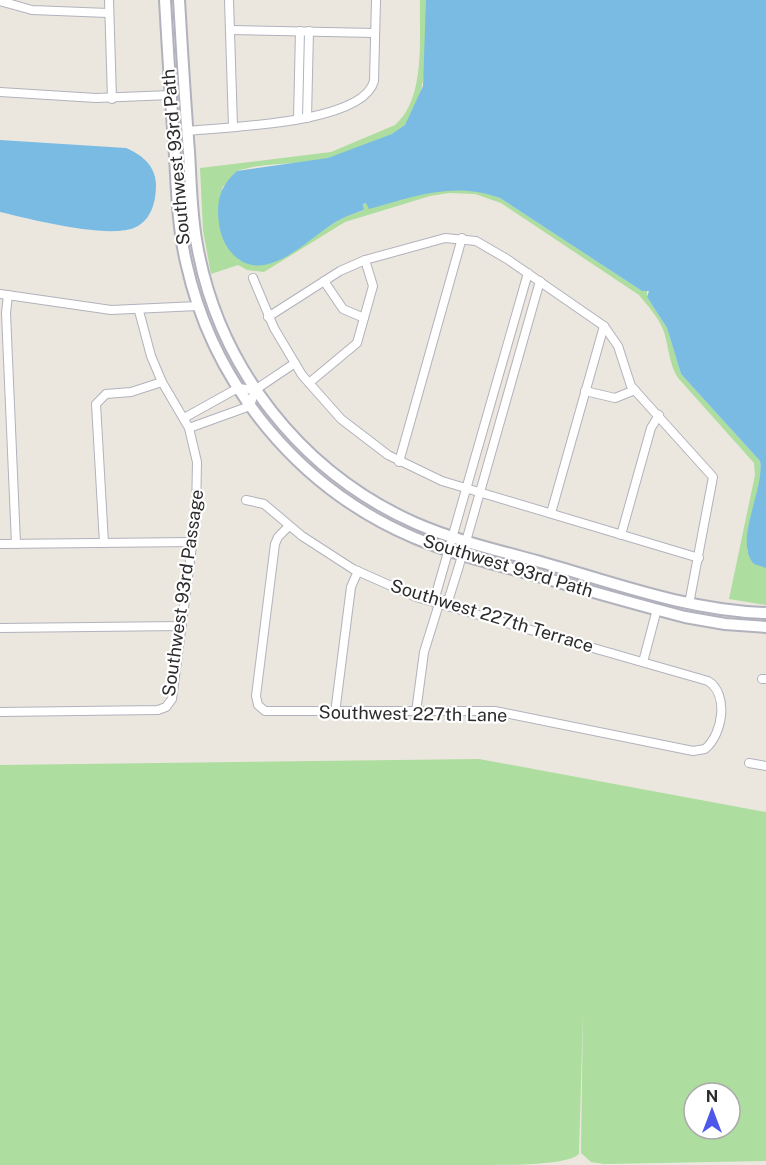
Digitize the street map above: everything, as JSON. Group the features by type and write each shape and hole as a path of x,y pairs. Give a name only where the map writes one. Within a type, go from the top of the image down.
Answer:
{"street":[{"path":"110,0 108,13 112,99"},
{"name":"Southwest 93rd Path","path":"165,0 180,224 188,270 198,306 214,346 250,406 290,454 336,493 381,522 450,551 711,622 766,627"},
{"name":"Southwest 93rd Path","path":"179,0 194,226 202,271 227,340 255,390 294,438 339,478 395,514 454,537 690,604 766,613"},
{"path":"229,0 233,127"},
{"path":"187,131 302,118 354,104 371,90 374,78 376,0"},
{"path":"0,1 32,10 108,13"},
{"path":"231,30 375,33"},
{"path":"302,118 304,31"},
{"path":"0,92 112,99 171,95"},
{"path":"268,317 324,281 365,260 441,238 462,238 482,244 540,281 604,326 618,346 628,379 635,390 713,477 690,604"},
{"path":"399,462 462,238"},
{"path":"309,383 353,349 373,286 365,260"},
{"path":"416,712 424,652 439,604 436,594 528,273"},
{"path":"253,278 268,317 309,383 348,424 399,462 435,479 699,558"},
{"path":"324,281 343,309 364,318"},
{"path":"439,604 449,598 540,281"},
{"path":"16,544 4,295 97,309 139,310 198,306"},
{"name":"Southwest 93rd Passage","path":"0,712 156,710 166,707 172,699 193,542 198,478 196,455 189,428 162,382 147,346 139,310"},
{"path":"551,513 604,326"},
{"path":"189,428 250,406 255,390 295,363"},
{"path":"104,543 95,406 100,397 108,393 131,392 162,382"},
{"path":"184,418 238,388 255,390"},
{"path":"585,391 619,398 635,390"},
{"path":"621,535 651,428 659,415"},
{"name":"Southwest 227th Terrace","path":"246,500 264,504 289,526 358,571 439,604 704,679 718,690 721,706 712,741 705,749"},
{"name":"Southwest 227th Lane","path":"289,526 278,537 275,544 256,692 256,700 261,708 270,712 500,711 690,750 705,749"},
{"path":"0,544 193,542"},
{"path":"335,712 351,587 358,571"},
{"path":"643,662 657,609"},
{"path":"0,628 182,626"},
{"path":"749,764 766,766"}],"green space":[{"path":"420,0 426,0 423,82 413,113 405,125 380,140 329,158 237,171 222,188 239,260 258,265 277,260 342,218 364,210 363,204 366,203 438,190 464,189 500,198 642,291 647,289 647,297 667,328 681,374 760,461 761,474 747,551 766,568 766,605 729,599 755,475 754,463 678,378 671,362 662,327 639,295 501,203 475,194 449,193 430,196 345,222 264,272 247,270 238,265 211,274 203,230 200,168 331,152 395,125 405,113 416,84 420,49"},
{"path":"479,759 766,812 766,1161 604,1164 591,1162 581,1153 583,1010 579,1154 573,1158 538,1164 500,1165 0,1165 0,765"}],"water":[{"path":"426,0 766,0 766,568 754,564 748,554 747,542 758,486 760,461 681,374 667,328 647,297 649,291 642,291 500,198 483,193 450,191 419,195 369,209 366,203 363,204 364,210 343,218 285,257 264,265 239,260 228,248 219,224 218,208 223,188 237,171 328,158 392,134 405,125 423,86"},
{"path":"0,140 126,148 142,157 153,171 156,184 152,209 146,219 136,227 108,231 70,227 0,212"}]}
